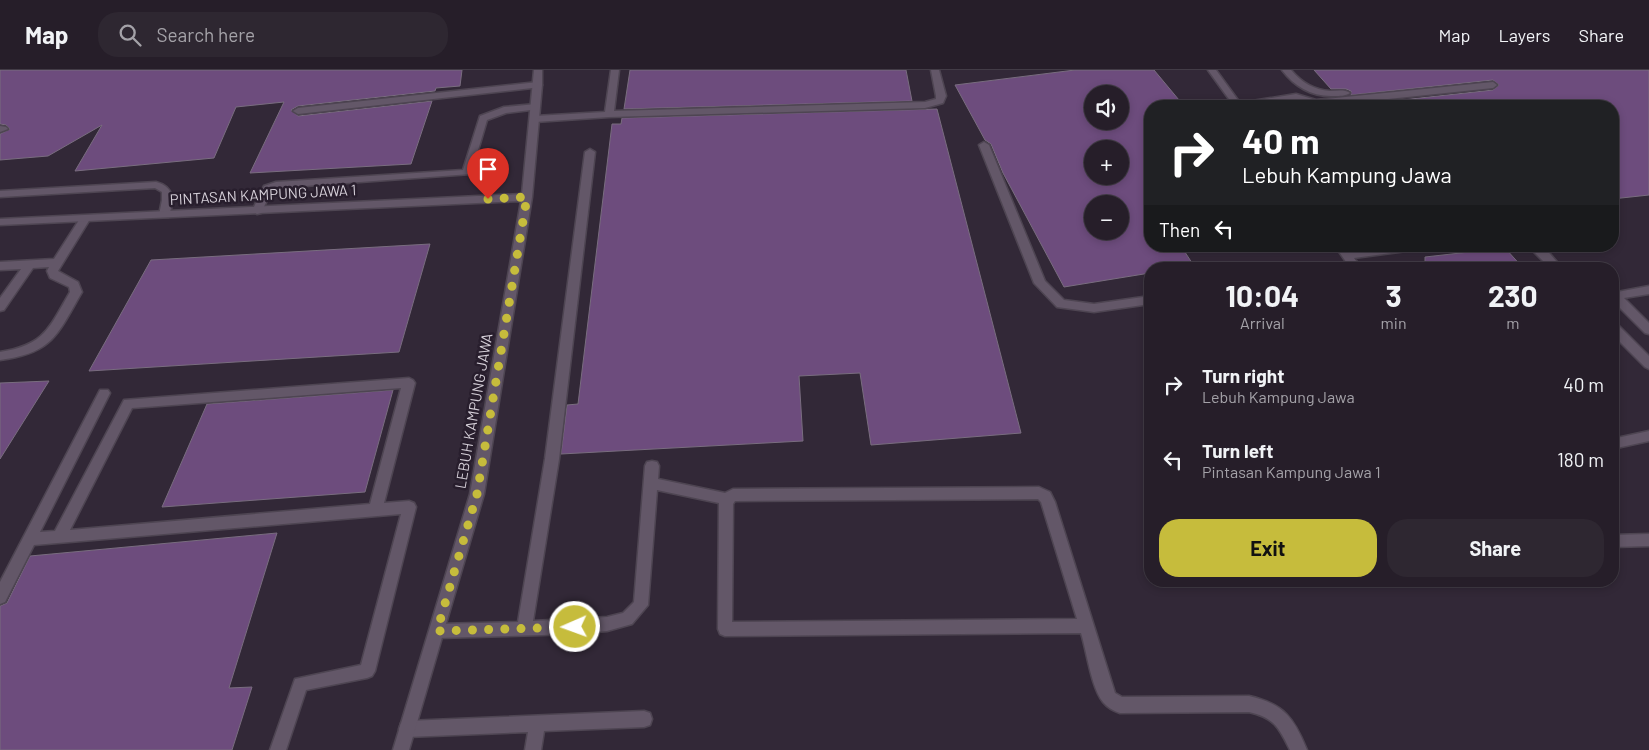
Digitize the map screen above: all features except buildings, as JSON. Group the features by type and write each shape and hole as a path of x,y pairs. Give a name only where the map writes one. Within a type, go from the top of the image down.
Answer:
{"street":[{"name":"LEBUH KAMPUNG JAWA","path":"401,750 477,494 527,197 538,70"},
{"path":"609,114 615,70"},
{"path":"257,211 268,188 276,185 462,174 467,172 482,118 504,110 535,113 609,114 924,105 940,100 942,96 935,70"},
{"path":"1212,70 1234,100"},
{"path":"1286,70 1296,83 1316,92 1336,94 1371,91"},
{"path":"298,111 538,85"},
{"path":"1350,100 1493,85"},
{"path":"1282,100 1296,98 1304,100"},
{"path":"984,145 1040,283 1061,304 1094,308 1144,301"},
{"path":"524,629 552,459 590,152"},
{"path":"0,194 156,185 167,191 168,197 164,215"},
{"name":"PINTASAN KAMPUNG JAWA 1","path":"0,222 527,197"},
{"path":"0,356 25,353 42,345 47,340 76,292 74,285 54,275 52,271 85,219"},
{"path":"1542,252 1551,262"},
{"path":"0,266 57,263"},
{"path":"0,307 30,264"},
{"path":"1619,295 1649,290"},
{"path":"1619,300 1649,330"},
{"path":"1619,333 1649,364"},
{"path":"59,537 128,403 409,383 376,510"},
{"path":"0,597 104,393"},
{"path":"1619,442 1649,436"},
{"path":"437,631 524,629 607,624 627,619 640,605 652,466"},
{"path":"651,482 727,498 733,495 1038,494 1044,496 1048,502 1087,626 1104,688 1109,698 1120,705 1249,704 1263,706 1276,712 1299,750"},
{"path":"727,498 725,630 1087,626"},
{"path":"30,540 409,507 367,671 300,684 278,750"},
{"path":"1619,541 1649,540"},
{"path":"407,729 644,719"},
{"path":"533,750 537,724"}],"route":[{"path":"488,199 527,197 477,494 437,631 575,627"}]}
